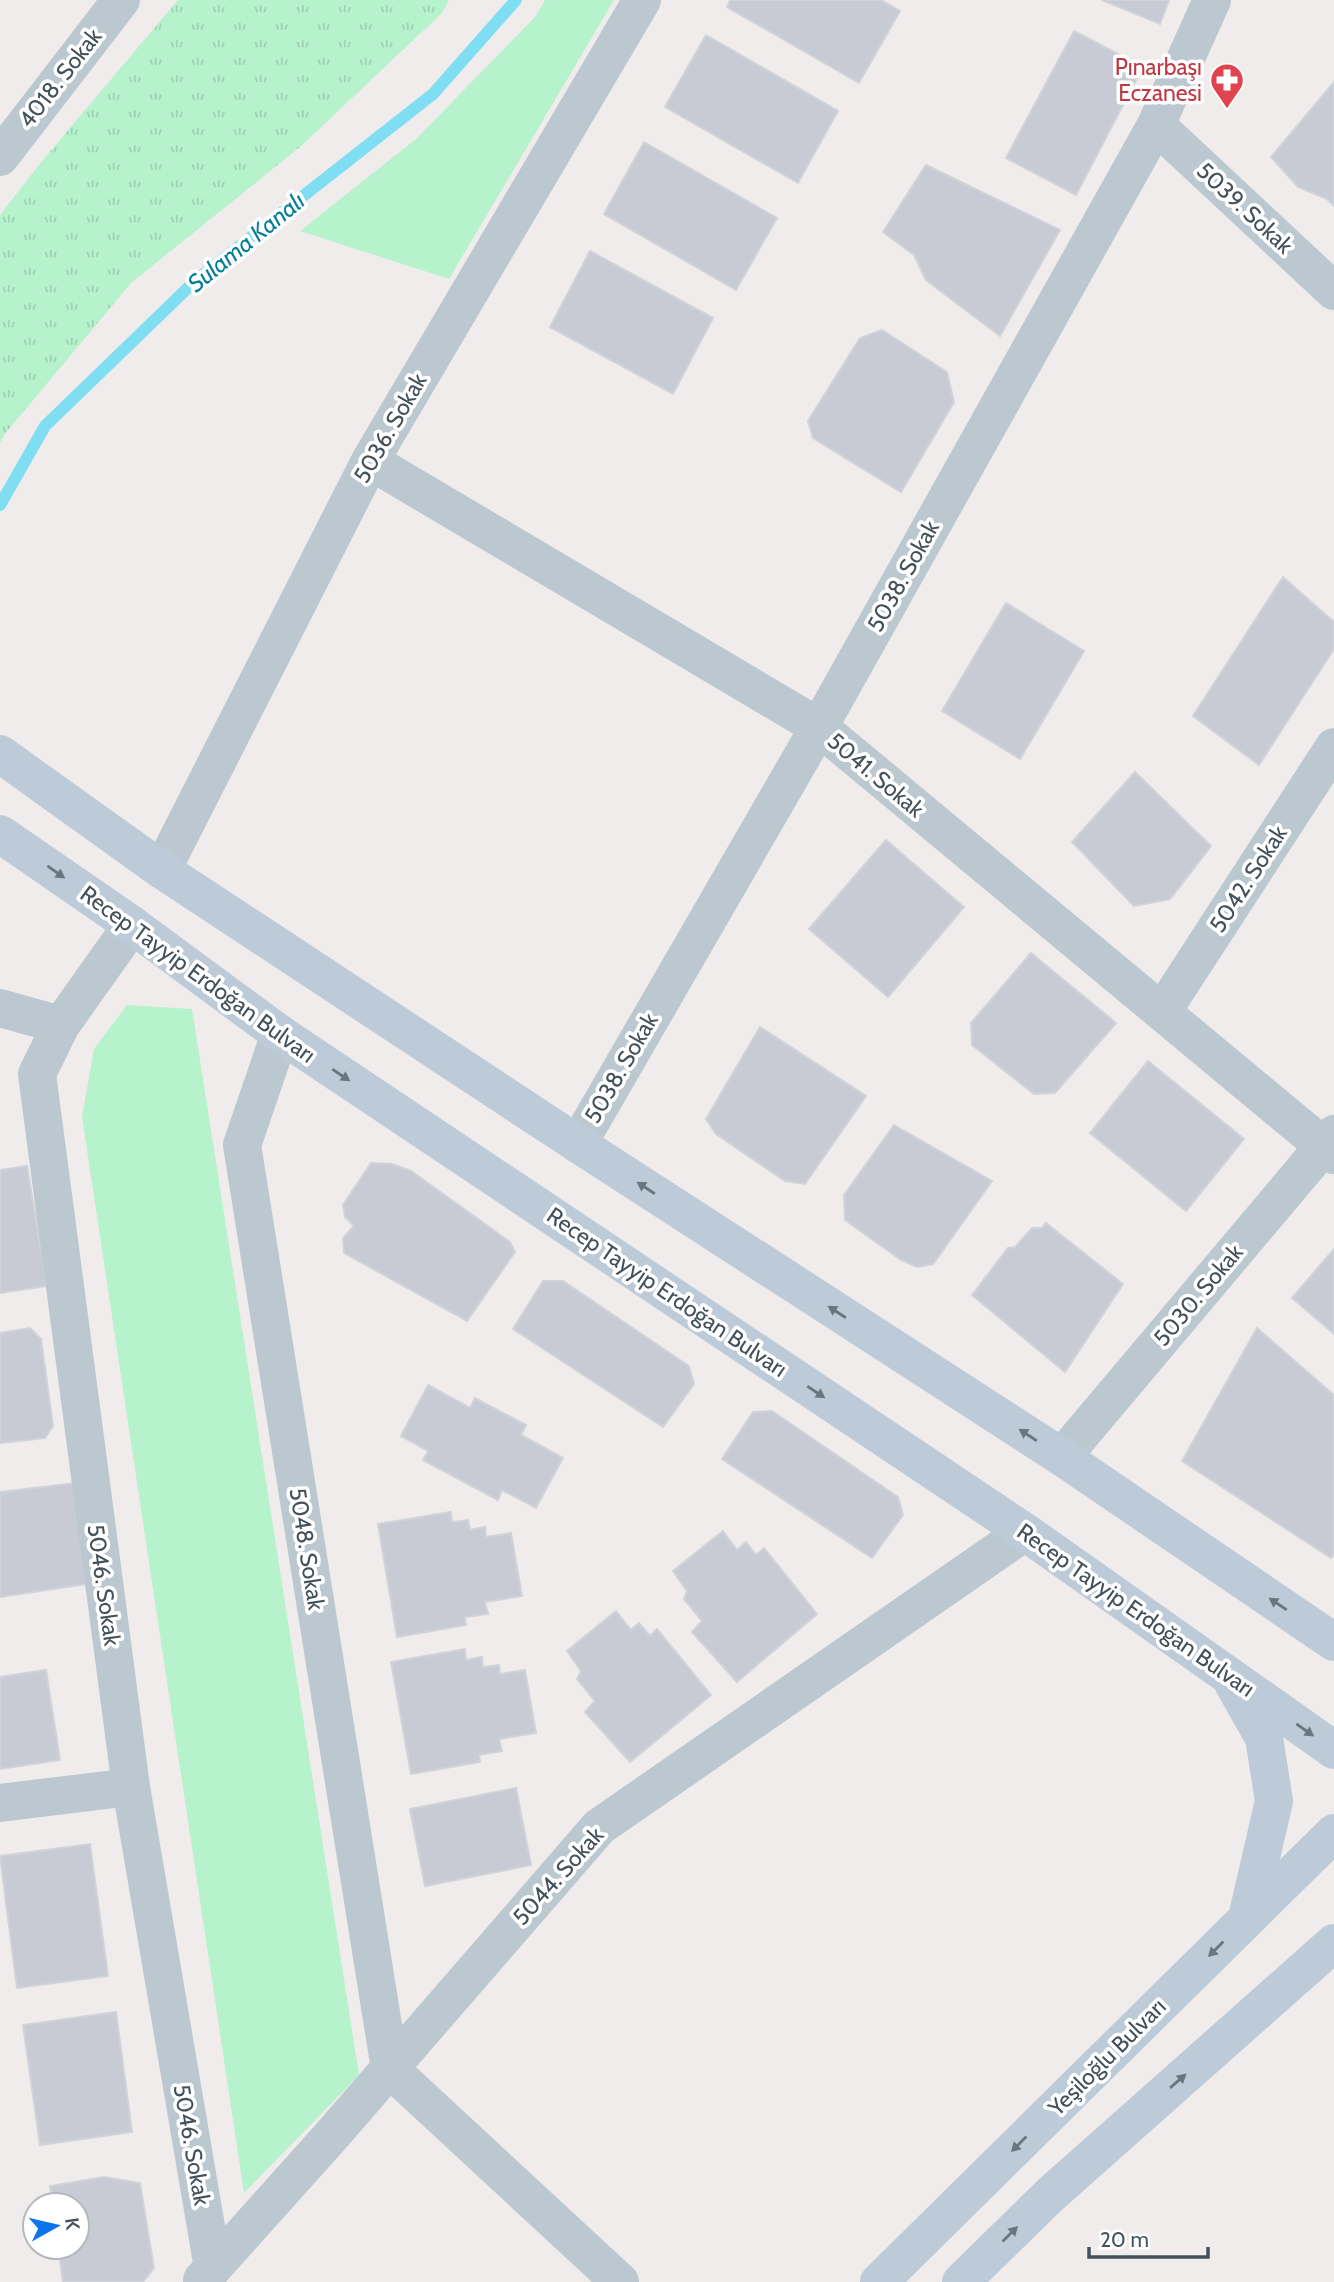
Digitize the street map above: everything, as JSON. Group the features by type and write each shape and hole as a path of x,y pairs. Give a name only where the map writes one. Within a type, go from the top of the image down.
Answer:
{"main road":[{"path":"0,754 162,870 1062,1457 1331,1638"},
{"name":"Recep Tayyip Erdoğan Bulvarı","path":"0,834 132,925 280,1034 1025,1532 1334,1750"},
{"path":"1230,1677 1264,1738 1274,1801 1247,1918"},
{"name":"Yeşiloğlu Bulvarı","path":"878,2282 1334,1833"},
{"path":"961,2282 1050,2195 1334,1944"}],"street":[{"name":"4018. Sokak","path":"0,157 121,0"},
{"name":"5036. Sokak","path":"162,870 370,461 642,0"},
{"name":"5038. Sokak","path":"578,1143 819,727 1156,125 1212,0"},
{"name":"5039. Sokak","path":"1156,125 1334,291"},
{"name":"5041. Sokak","path":"370,461 819,727 1162,1012 1330,1145"},
{"name":"5042. Sokak","path":"1162,1012 1334,747"},
{"name":"5046. Sokak","path":"132,925 61,1025 37,1074 131,1787 206,2275"},
{"path":"0,1008 61,1025"},
{"name":"5048. Sokak","path":"280,1034 242,1145 390,2069"},
{"name":"5030. Sokak","path":"1062,1457 1330,1145"},
{"name":"5044. Sokak","path":"206,2275 390,2069 600,1827 1025,1532"},
{"path":"0,1803 131,1787"},
{"path":"390,2069 621,2282"}],"green space":[{"path":"178,0 449,0 442,13 300,147 131,283 0,443 0,215"},
{"path":"545,0 614,0 449,279 300,231 416,139 535,17"},
{"path":"127,1005 192,1009 359,2075 244,2193 82,1117 94,1049"}],"building":[{"path":"730,0 881,0 900,11 859,83 727,7"},
{"path":"1102,0 1169,0 1160,24"},
{"path":"1074,31 1143,67 1076,195 1006,158"},
{"path":"706,35 838,111 798,183 665,107"},
{"path":"1334,82 1334,206 1327,199 1298,187 1271,157"},
{"path":"644,142 777,218 736,290 604,214"},
{"path":"926,165 1060,230 1000,336 926,280 914,255 883,232"},
{"path":"590,251 713,318 673,394 550,327"},
{"path":"882,330 947,372 954,402 901,492 813,438 808,421 860,338"},
{"path":"1283,577 1334,622 1334,649 1259,765 1193,716"},
{"path":"1006,603 1084,651 1020,759 942,711"},
{"path":"1135,772 1211,846 1170,899 1134,906 1072,842"},
{"path":"886,840 964,907 888,997 809,929"},
{"path":"1031,953 1116,1023 1055,1093 1034,1094 972,1045 971,1023"},
{"path":"760,1027 866,1096 805,1184 785,1181 716,1134 706,1119"},
{"path":"1148,1061 1244,1139 1186,1211 1090,1133"},
{"path":"894,1125 992,1181 933,1264 917,1267 901,1260 845,1220 844,1195"},
{"path":"371,1163 392,1164 411,1171 510,1242 515,1252 467,1321 344,1253 343,1238 354,1226 345,1217 343,1205"},
{"path":"27,1166 47,1286 0,1293 0,1170"},
{"path":"1046,1223 1123,1284 1065,1372 972,1295 1008,1248 1015,1247 1032,1228 1042,1228"},
{"path":"1334,1249 1334,1334 1292,1298"},
{"path":"543,1281 563,1281 689,1366 694,1384 663,1427 513,1329"},
{"path":"30,1328 41,1339 53,1426 45,1438 0,1443 0,1333"},
{"path":"1257,1328 1334,1395 1334,1554 1331,1558 1182,1461"},
{"path":"428,1385 470,1408 475,1398 526,1425 521,1435 563,1458 536,1508 502,1490 498,1500 423,1460 428,1451 401,1436"},
{"path":"772,1411 898,1497 903,1515 872,1558 722,1459 753,1412"},
{"path":"75,1483 87,1584 0,1597 0,1492"},
{"path":"451,1512 452,1522 468,1520 470,1530 485,1527 486,1537 511,1533 522,1596 485,1602 488,1614 465,1617 466,1625 397,1637 378,1524"},
{"path":"723,1531 737,1550 746,1542 756,1555 764,1548 817,1614 737,1682 692,1632 702,1621 684,1599 687,1591 673,1571"},
{"path":"616,1611 631,1630 639,1623 650,1636 657,1629 711,1695 630,1762 585,1712 595,1701 577,1679 581,1671 567,1651"},
{"path":"465,1649 466,1660 482,1657 483,1667 499,1665 500,1674 525,1670 536,1733 499,1739 502,1751 479,1755 480,1762 411,1774 391,1662"},
{"path":"46,1670 60,1760 0,1769 0,1677"},
{"path":"516,1788 531,1865 425,1886 410,1809"},
{"path":"90,1844 108,1976 17,1988 0,1856"},
{"path":"116,2012 132,2132 40,2145 23,2025"},
{"path":"104,2177 140,2183 154,2268 143,2282 63,2282 60,2261 91,2261 91,2191 51,2191 50,2186"}],"waterway":[{"name":"Sulama Kanalı","path":"0,505 45,426 195,281 433,94 516,0"}],"place":[{"name":"Pınarbaşı Eczanesi","path":"1227,110"}]}
